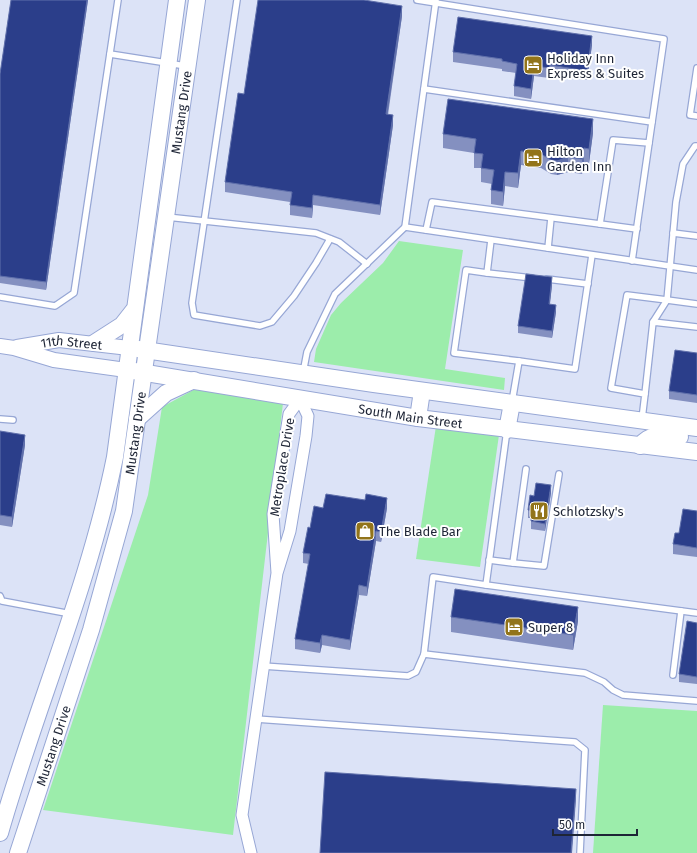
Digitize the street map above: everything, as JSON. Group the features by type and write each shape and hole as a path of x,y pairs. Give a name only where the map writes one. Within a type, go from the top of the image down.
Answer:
{"main road":[{"name":"Mustang Drive","path":"0,833 72,614 105,504 115,457 133,311 177,0"},
{"name":"Mustang Drive","path":"18,853 91,630 122,518 148,350 197,0"},
{"path":"94,344 122,325 133,311"},
{"name":"South Main Street","path":"129,348 422,391 697,428"},
{"name":"South Main Street","path":"126,370 418,418 697,452"},
{"path":"300,399 303,374"},
{"path":"138,419 166,393 194,380"},
{"path":"418,418 422,391"},
{"path":"507,430 512,403"},
{"path":"640,446 647,438 656,435 697,439"}],"street":[{"name":"11th Street","path":"14,348 59,340 129,348"},
{"name":"11th Street","path":"0,346 14,348 54,360 126,370"},
{"name":"Metroplace Drive","path":"251,853 242,815 276,573 290,531 306,436 308,416 300,399 289,414 272,514 276,573"}],"lane":[{"path":"0,297 55,306 74,293 118,0"},
{"path":"237,0 192,303 194,314 260,326 272,322 294,296 330,239"},
{"path":"417,0 664,39 632,261"},
{"path":"303,374 307,352 335,294 405,227 436,2"},
{"path":"110,54 188,66"},
{"path":"697,68 690,115 697,116"},
{"path":"424,90 652,122"},
{"path":"600,224 613,140 649,143"},
{"path":"642,421 653,322 667,300 676,202 683,164 695,146 697,146"},
{"path":"426,230 432,202 637,229"},
{"path":"166,217 316,233 339,242 367,264"},
{"path":"548,248 551,218"},
{"path":"405,227 697,270"},
{"path":"673,234 697,236"},
{"path":"487,273 491,240"},
{"path":"588,284 466,270 454,353 575,369 588,284 592,255"},
{"path":"645,394 611,388 626,295 697,304"},
{"path":"653,322 697,328"},
{"path":"512,403 519,361"},
{"path":"0,419 13,420"},
{"path":"486,585 507,430"},
{"path":"513,563 526,469"},
{"path":"489,560 544,566 559,474"},
{"path":"263,666 408,676 416,672 424,654 433,578 697,613"},
{"path":"1,600 72,614"},
{"path":"672,675 682,611"},
{"path":"424,654 585,673 604,682 613,690 623,695 697,701"},
{"path":"256,719 575,742 585,750 580,853"}],"green space":[{"path":"399,241 463,250 445,369 505,378 504,390 314,362 316,349 331,315 341,303 383,263"},
{"path":"197,388 283,403 233,835 43,810 148,495 162,407"},
{"path":"436,426 499,435 480,567 416,559"},
{"path":"603,705 697,711 697,853 593,853"}],"building":[{"path":"11,0 87,0 46,282 0,276 0,74"},
{"path":"258,0 364,0 402,6 386,114 393,115 380,205 313,195 312,208 290,205 292,192 225,182 238,93 244,94"},
{"name":"Holiday Inn Express & Suites","path":"458,17 592,36 587,71 550,65 549,68 534,66 531,89 514,86 517,64 502,61 502,59 453,52"},
{"name":"Hilton Garden Inn","path":"448,99 593,119 589,149 584,148 582,159 568,157 557,161 551,160 541,154 521,151 518,173 505,172 503,192 491,190 494,170 481,168 483,154 474,153 476,139 443,134"},
{"path":"526,274 552,277 549,304 556,305 552,331 518,326"},
{"path":"675,350 697,353 697,395 669,391"},
{"path":"0,431 25,435 12,517 0,515"},
{"name":"Schlotzsky's","path":"536,483 551,485 545,524 531,521 532,511 528,510 530,495 534,496"},
{"path":"326,494 365,500 366,494 387,498 381,532 376,531 367,587 359,585 350,640 322,635 320,643 295,639 310,554 303,553 308,527 310,528 314,506 323,508"},
{"path":"683,509 697,511 697,548 673,544 675,533 679,533"},
{"path":"455,589 578,607 573,635 451,617"},
{"path":"687,621 697,623 697,677 679,674"},
{"path":"325,772 576,789 571,853 320,853"}],"place":[{"name":"Holiday Inn Express & Suites","path":"533,65"},
{"name":"Hilton Garden Inn","path":"533,158"},
{"name":"Schlotzsky's","path":"539,511"},
{"name":"The Blade Bar","path":"365,531"},
{"name":"Super 8","path":"514,627"}]}
